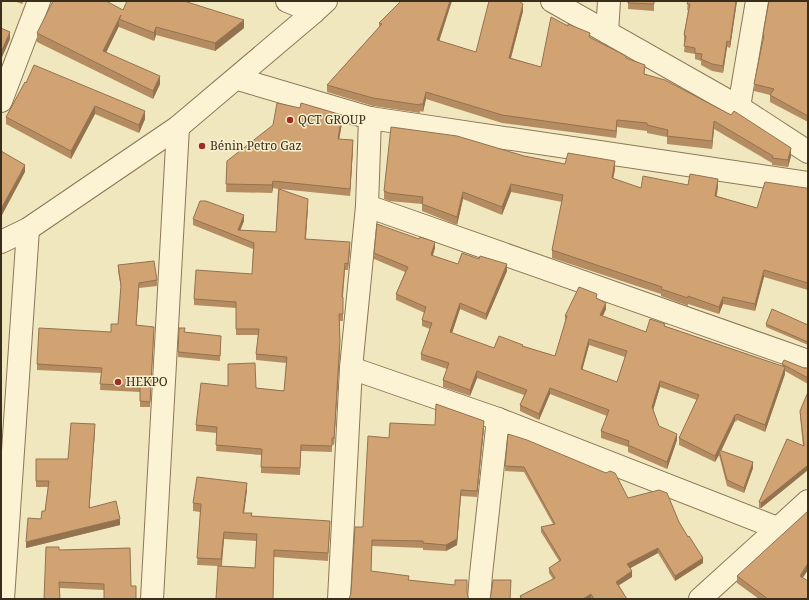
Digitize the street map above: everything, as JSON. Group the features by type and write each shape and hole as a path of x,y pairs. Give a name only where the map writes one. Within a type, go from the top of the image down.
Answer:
{"street":[{"path":"1,101 39,1"},
{"path":"287,1 320,7"},
{"path":"552,1 739,107 808,152"},
{"path":"607,32 609,1"},
{"path":"739,107 757,1"},
{"path":"1,242 28,229 178,127 238,79 320,7"},
{"path":"238,79 370,118 808,183"},
{"path":"339,599 351,368 367,206 370,118"},
{"path":"152,599 178,127"},
{"path":"367,206 808,361"},
{"path":"2,599 28,229"},
{"path":"351,368 498,419 776,528"},
{"path":"479,599 498,419"},
{"path":"700,599 776,528 808,501"}],"building":[{"path":"53,1 106,1 123,10 127,1 184,1 244,20 215,43 156,27 154,33 119,19 103,51 160,76 153,91 37,33"},
{"path":"401,1 450,1 437,40 476,52 489,1 519,1 523,4 509,58 541,67 551,17 568,26 568,24 590,33 589,37 626,56 626,58 645,65 644,74 665,80 731,115 734,111 791,148 788,160 772,158 773,156 714,121 712,141 667,136 668,130 647,125 647,123 617,120 616,131 502,115 426,92 423,104 420,105 373,98 327,85 382,24 379,23"},
{"path":"628,1 654,1 654,4 628,3"},
{"path":"688,1 736,1 730,42 727,41 723,66 712,64 701,59 702,54 695,53 695,48 684,46 686,36 684,35 690,4 687,4"},
{"path":"769,1 808,1 808,116 770,95 774,89 754,84"},
{"path":"1,28 10,32 2,50 1,50"},
{"path":"34,65 145,111 139,125 95,106 71,151 6,117 25,82 26,83"},
{"path":"277,103 300,108 301,103 342,115 338,139 353,140 350,189 273,181 272,185 226,184 227,161 273,125"},
{"path":"391,127 457,136 524,156 565,164 568,153 615,161 612,178 641,188 643,176 688,185 690,174 718,179 715,196 757,208 765,182 808,188 808,283 764,270 755,304 723,297 719,307 688,296 688,298 661,289 662,287 552,250 563,195 511,184 502,207 463,192 457,217 422,204 423,197 389,193 384,191"},
{"path":"1,151 25,165 1,209"},
{"path":"279,189 308,199 305,239 350,242 348,264 345,263 342,297 343,314 339,314 340,341 334,438 332,438 332,446 301,445 300,468 261,467 262,449 216,445 217,427 196,425 201,383 228,386 228,364 255,363 256,388 284,391 287,357 256,354 259,329 236,329 236,302 194,299 196,270 252,274 254,243 193,219 200,201 206,201 244,215 238,230 276,232"},
{"path":"377,224 419,239 420,237 435,242 431,255 458,264 462,253 479,259 480,256 507,264 486,314 460,303 450,332 494,348 499,336 523,345 522,346 555,356 567,316 565,316 579,287 597,294 596,298 606,303 600,315 646,332 650,319 665,324 664,326 785,367 765,425 737,414 735,415 715,456 679,438 699,395 660,381 652,407 659,426 677,434 667,462 628,445 629,441 601,431 609,410 550,388 539,414 520,405 527,390 477,371 470,390 443,380 449,363 421,354 432,323 422,320 426,307 396,294 408,267 374,253","holes":["589,339 627,351 617,382 581,369"]},
{"path":"154,261 157,280 139,283 136,325 154,327 150,402 140,401 140,386 100,384 102,368 37,364 39,328 111,332 111,324 118,324 121,285 118,265"},
{"path":"772,309 808,325 808,342 766,324"},
{"path":"179,328 185,328 184,332 221,336 220,356 178,352"},
{"path":"784,360 804,368 808,368 808,378 782,364"},
{"path":"808,392 808,465 761,503 759,502 787,439 804,446 800,411"},
{"path":"436,404 484,421 477,491 461,490 457,539 446,545 423,543 423,541 372,540 371,571 409,576 408,580 455,585 455,580 467,580 467,592 469,599 349,599 351,593 355,527 363,527 368,436 389,438 390,423 435,425"},
{"path":"71,423 95,424 89,508 116,501 120,519 26,542 28,518 41,519 42,511 45,511 49,481 36,481 36,459 68,459"},
{"path":"508,434 527,440 606,473 610,471 615,473 628,498 659,490 667,493 679,522 703,558 675,576 658,548 627,564 632,571 616,582 627,599 594,599 591,594 583,599 522,599 520,596 555,578 549,568 561,560 541,527 555,524 524,467 505,466"},
{"path":"719,450 753,462 744,488 727,480"},
{"path":"197,477 247,483 243,513 252,513 251,516 330,521 328,553 274,550 273,599 216,599 218,566 255,568 257,534 224,532 221,559 197,558 201,504 193,503"},
{"path":"808,511 808,563 800,576 808,581 808,599 768,599 737,576"},
{"path":"46,547 59,547 59,550 130,548 131,586 136,586 136,599 104,599 104,584 59,582 60,599 44,599"},
{"path":"493,580 511,580 510,599 490,599"}],"place":[{"name":"QCT GROUP","path":"290,120"},
{"name":"Bénin Petro Gaz","path":"202,146"},
{"name":"HEKPO","path":"118,382"}]}
